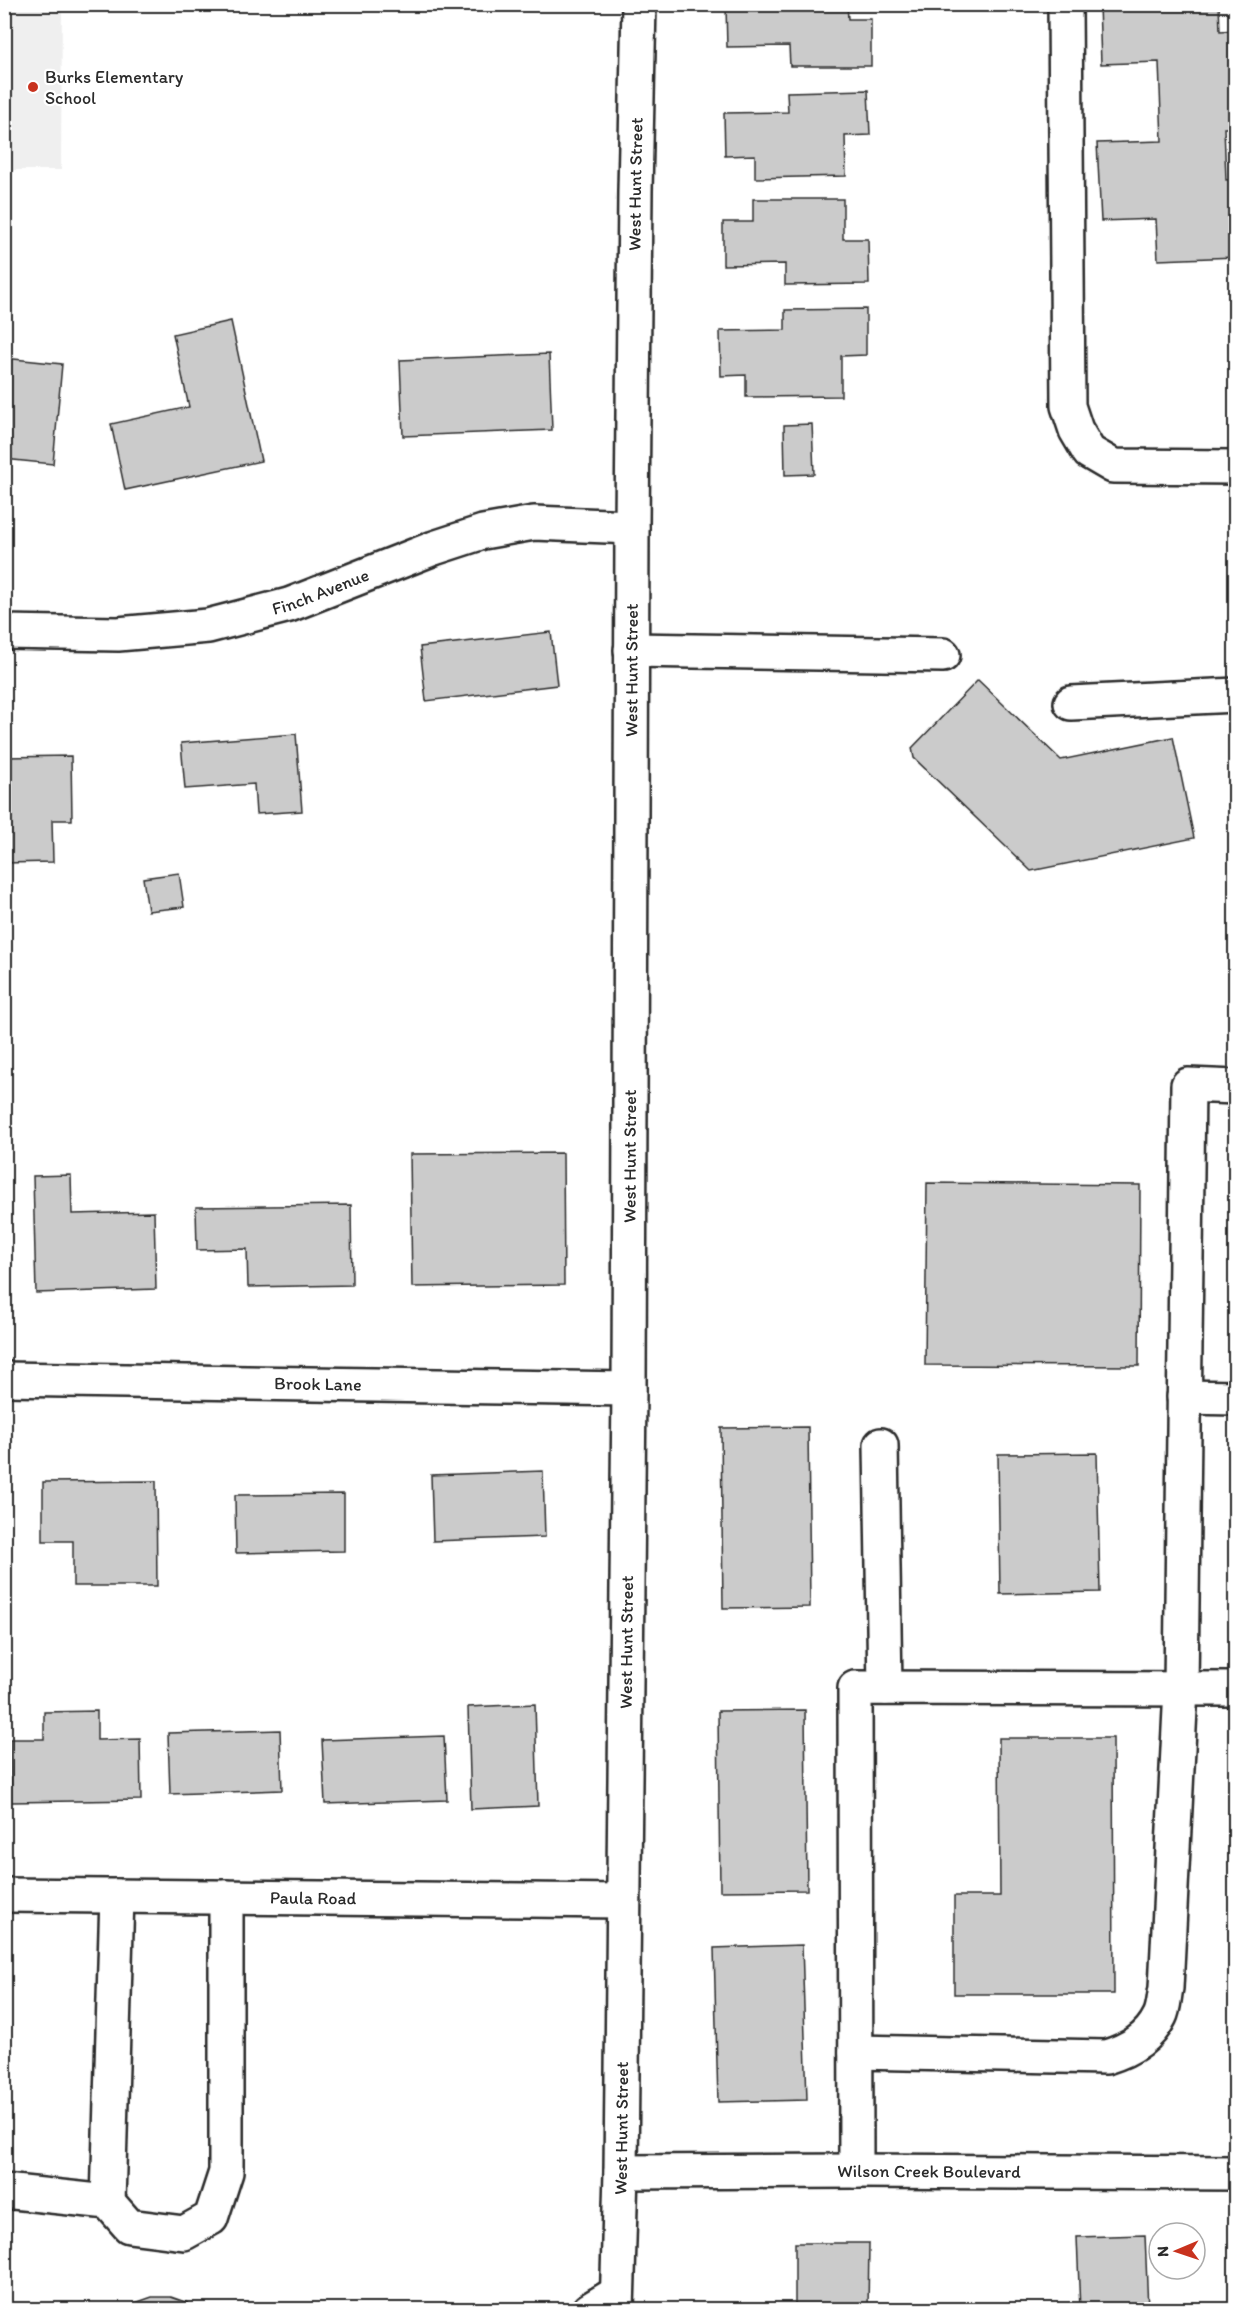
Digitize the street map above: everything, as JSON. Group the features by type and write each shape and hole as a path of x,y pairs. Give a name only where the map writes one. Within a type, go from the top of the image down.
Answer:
{"street":[{"name":"West Hunt Street","path":"617,2301 621,2172 629,1389 634,191 639,4"},
{"path":"1065,4 1068,406 1076,430 1089,452 1113,466 1236,467"},
{"name":"Finch Avenue","path":"4,632 118,634 208,626 290,605 434,548 483,532 534,523 632,527"},
{"path":"631,650 943,655"},
{"path":"1071,703 1236,695"},
{"path":"856,2052 1106,2057 1124,2052 1145,2038 1161,2015 1166,1988 1181,1689 1188,1085 1236,1087"},
{"name":"Brook Lane","path":"4,1379 629,1389"},
{"path":"1184,1397 1236,1398"},
{"path":"881,1445 885,1688"},
{"path":"856,2171 855,1688 1236,1689"},
{"name":"Paula Road","path":"4,1895 623,1901"},
{"path":"108,2202 117,1896"},
{"path":"4,2191 108,2202 129,2226 184,2233 212,2218 226,2172 226,1897"},
{"name":"Wilson Creek Boulevard","path":"621,2172 1236,2173"},
{"path":"589,2310 617,2301"}],"shaded area":[{"name":"Burks Elementary School","path":"5,4 62,5 61,170 5,170"}],"building":[{"path":"847,4 848,19 871,19 871,66 790,66 789,46 727,47 726,6"},
{"path":"1099,4 1219,4 1220,31 1236,30 1236,128 1224,128 1226,180 1236,179 1236,257 1158,260 1156,219 1101,221 1097,143 1162,141 1159,62 1101,64"},
{"path":"868,90 870,135 845,136 846,176 755,178 755,155 725,156 724,113 788,112 787,92"},
{"path":"753,199 843,199 843,239 868,239 869,284 785,285 785,264 723,265 723,222 753,222"},
{"path":"866,309 866,355 841,356 841,396 746,397 746,375 721,376 720,331 785,330 785,310"},
{"path":"231,321 261,461 125,490 111,424 189,407 173,334"},
{"path":"549,354 552,430 403,436 400,360"},
{"path":"4,358 62,364 53,464 4,459"},
{"path":"812,424 814,474 785,475 784,425"},
{"path":"551,632 557,685 426,701 420,647"},
{"path":"978,680 1061,760 1173,737 1194,838 1031,871 914,758 912,748"},
{"path":"296,734 302,811 256,814 254,784 185,789 181,743"},
{"path":"71,756 72,820 52,820 53,862 4,863 4,757"},
{"path":"179,873 184,907 148,911 143,878"},
{"path":"563,1153 564,1285 412,1287 410,1154"},
{"path":"71,1175 72,1214 154,1212 156,1289 36,1293 33,1176"},
{"path":"927,1183 1140,1185 1139,1366 925,1365"},
{"path":"351,1205 352,1285 248,1287 247,1249 197,1250 196,1207"},
{"path":"808,1427 810,1607 723,1608 721,1428"},
{"path":"1097,1453 1100,1592 1000,1594 998,1454"},
{"path":"543,1471 545,1537 433,1541 431,1475"},
{"path":"4,1476 8,1476 5,1561 4,1561"},
{"path":"156,1481 157,1586 73,1586 73,1541 43,1541 43,1482"},
{"path":"344,1494 344,1551 236,1553 235,1495"},
{"path":"535,1704 538,1806 471,1809 468,1707"},
{"path":"805,1710 807,1890 720,1891 718,1711"},
{"path":"97,1711 97,1740 140,1739 141,1800 11,1802 10,1739 44,1739 44,1712"},
{"path":"280,1730 282,1790 170,1794 168,1733"},
{"path":"444,1736 447,1800 325,1804 322,1740"},
{"path":"999,1738 1113,1738 1114,1994 954,1994 954,1896 1000,1896"},
{"path":"802,1945 807,2100 718,2102 714,1948"},
{"path":"1145,2235 1148,2310 1080,2310 1077,2237"},
{"path":"795,2243 869,2243 868,2309 876,2310 795,2310"},
{"path":"152,2297 171,2297 188,2303 196,2310 126,2310 135,2303"}],"place":[{"name":"Burks Elementary School","path":"33,87"}]}
